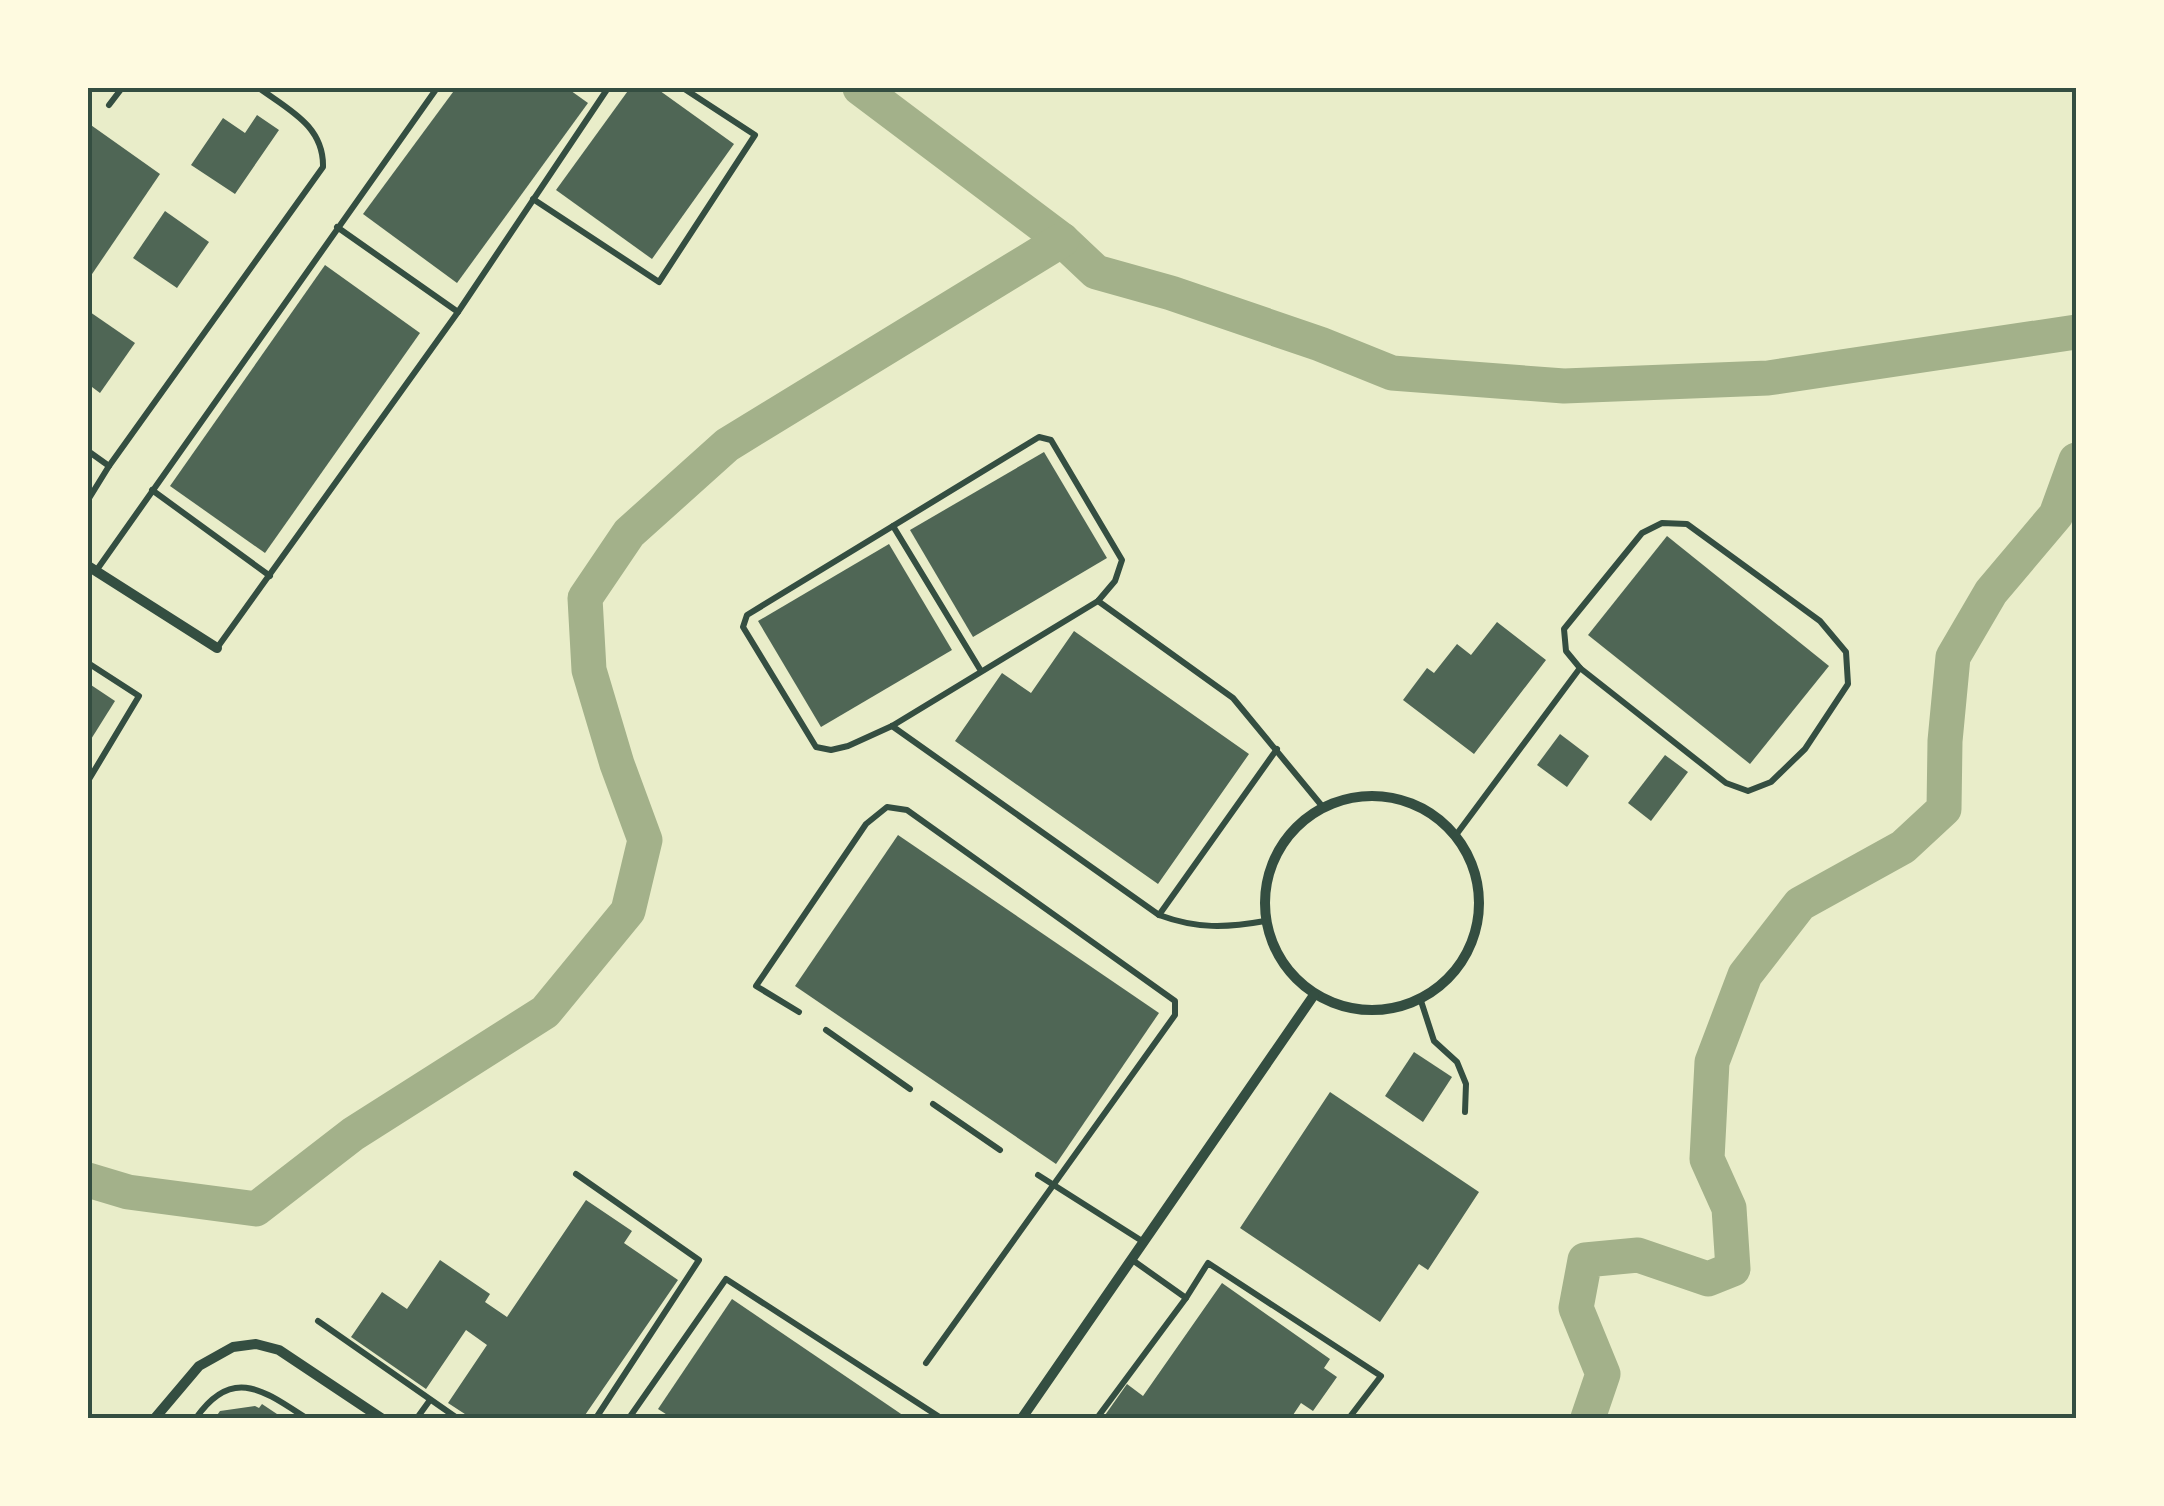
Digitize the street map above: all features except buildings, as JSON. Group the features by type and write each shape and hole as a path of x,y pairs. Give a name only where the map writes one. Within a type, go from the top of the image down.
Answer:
{"street":[{"path":"92,568 217,648"},
{"path":"1370,794 1418,805 1456,835 1475,869 1478,888 1480,907 1472,945 1452,978 1421,1001 1366,1012 1314,995 1282,963 1265,921 1267,875 1287,835 1322,806 1370,794"},
{"path":"1022,1418 1314,995"},
{"path":"154,1418 198,1366 233,1347 256,1344 278,1350 381,1418"}],"lane":[{"path":"109,105 122,88"},
{"path":"88,500 108,466 323,167 323,148 314,130 259,88"},
{"path":"92,568 152,490 437,88"},
{"path":"217,648 458,312 608,88"},
{"path":"533,198 660,282 755,135 683,88"},
{"path":"338,227 458,312"},
{"path":"1039,437 1052,440 1122,560 1115,580 1098,601 892,726 831,750 816,747 743,627 748,615 1039,437"},
{"path":"88,451 108,466"},
{"path":"152,490 270,576"},
{"path":"1662,523 1686,524 1820,621 1846,652 1848,684 1805,749 1771,782 1748,791 1726,783 1580,668 1566,651 1564,629 1642,533 1662,523"},
{"path":"893,526 981,671"},
{"path":"1098,601 1234,698 1322,806"},
{"path":"88,663 139,696 88,781"},
{"path":"1456,835 1580,668"},
{"path":"892,726 1159,916 1187,926 1220,928 1265,921"},
{"path":"1159,916 1277,749"},
{"path":"799,1012 756,986 866,824 886,807 907,810 1175,1000 1176,1014 926,1363"},
{"path":"1421,1001 1434,1040 1457,1062 1466,1084 1465,1112"},
{"path":"826,1030 910,1088"},
{"path":"933,1104 1000,1150"},
{"path":"576,1174 700,1260 596,1418"},
{"path":"1038,1174 1142,1241"},
{"path":"1130,1258 1186,1298"},
{"path":"1097,1418 1208,1262 1381,1376 1349,1418"},
{"path":"629,1418 726,1279 941,1418"},
{"path":"318,1321 457,1418"},
{"path":"196,1418 220,1392 237,1387 270,1394 306,1418"},
{"path":"418,1418 430,1400"}],"waterway":[{"path":"860,88 1062,240 1096,272 1171,293 1392,373 1564,386 1768,378 2076,332"},
{"path":"88,1180 128,1192 256,1209 353,1134 545,1012 628,911 645,840 589,670 585,598 629,533 727,445 1062,240"},
{"path":"1588,1418 1603,1374 1576,1308 1585,1260 1638,1255 1708,1279 1733,1269 1729,1208 1707,1159 1712,1062 1745,975 1800,904 1903,847 1944,809 1945,741 1953,657 1991,592 2056,515 2076,460"}]}
